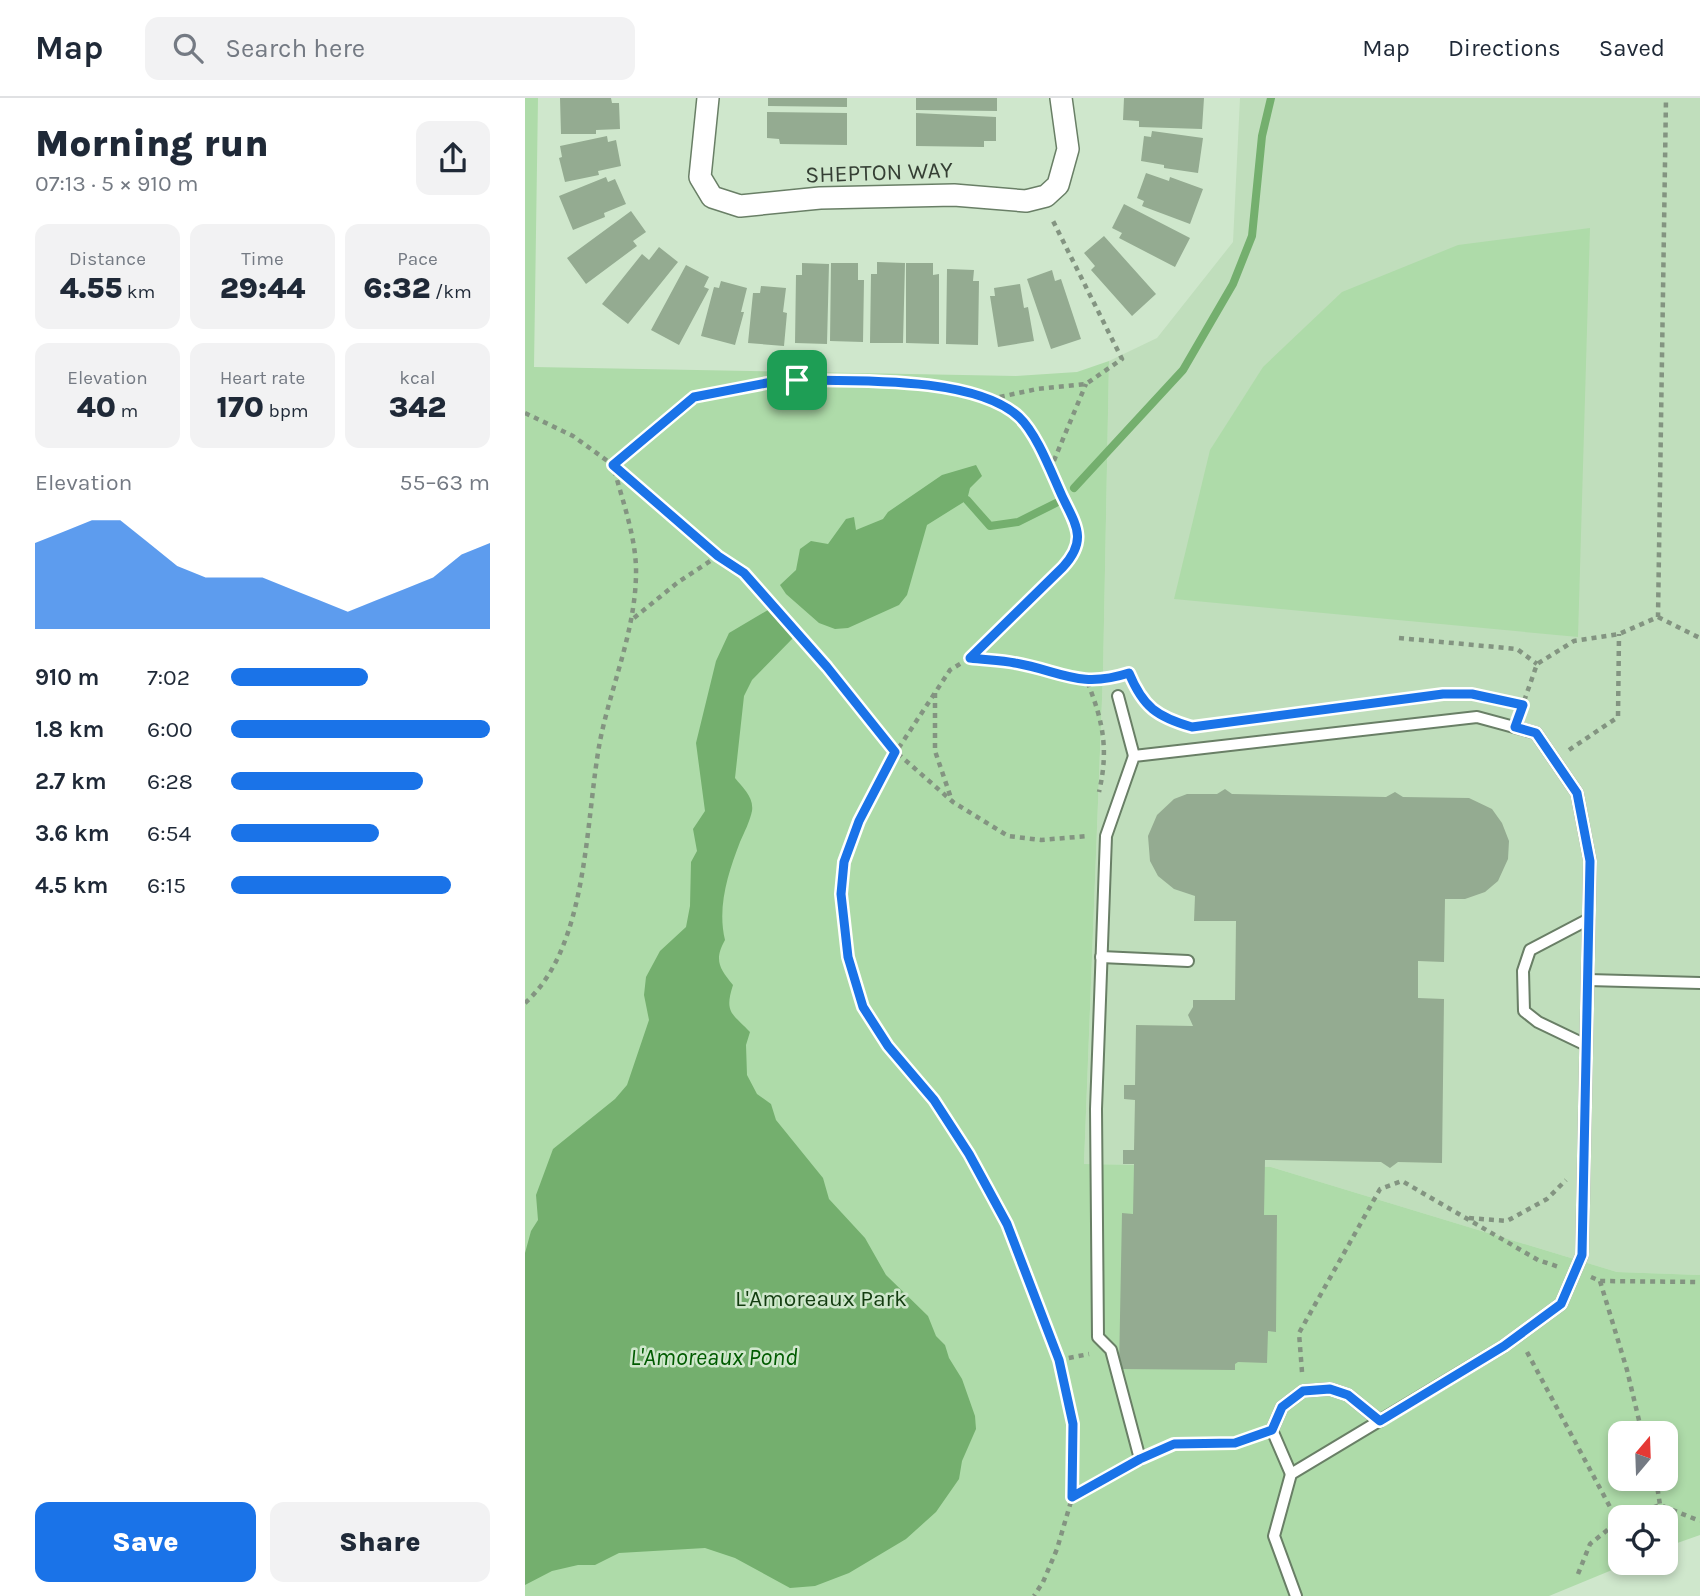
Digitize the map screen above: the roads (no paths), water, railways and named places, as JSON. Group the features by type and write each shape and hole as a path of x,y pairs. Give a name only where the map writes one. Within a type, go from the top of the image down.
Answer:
{"street":[{"name":"SHEPTON WAY","path":"708,98 700,177 712,198 740,206 820,198 954,195 1026,201 1046,196 1058,185 1067,149 1061,98"}],"lane":[{"path":"1118,696 1134,756 1106,835 1096,1110 1098,1337 1111,1350 1140,1459"},
{"path":"1134,756 1477,717 1536,733 1577,793 1590,861 1582,1255 1575,1272 1561,1304 1519,1335 1291,1474"},
{"path":"1586,1045 1538,1023 1524,1011 1523,971 1530,950 1589,919"},
{"path":"1101,957 1188,961"},
{"path":"1588,980 1700,983"},
{"path":"1296,1596 1274,1536 1291,1474 1272,1430 1282,1407 1303,1391 1330,1389 1348,1395 1380,1421"}],"water":[{"path":"976,465 982,476 970,488 967,500 927,525 907,595 899,605 848,628 835,629 819,623 786,594 780,585 796,570 800,549 811,541 828,544 846,519 854,517 856,530 883,519 888,512 942,475"},
{"name":"L'Amoreaux Pond","path":"768,610 794,637 752,680 744,696 735,778 750,797 752,811 725,890 722,915 725,940 719,959 721,969 733,985 729,1001 731,1012 750,1032 746,1045 747,1075 757,1094 771,1104 776,1120 823,1178 829,1199 865,1238 886,1275 928,1316 936,1336 945,1345 949,1358 962,1379 975,1416 976,1429 962,1461 959,1479 936,1512 906,1539 849,1573 815,1586 790,1588 735,1558 705,1548 619,1553 595,1565 578,1565 552,1571 525,1585 525,1253 531,1231 538,1220 536,1195 553,1149 615,1099 627,1085 649,1020 644,995 646,977 660,951 686,927 690,906 691,862 697,851 693,829 705,811 696,743 716,661 729,633"}],"waterway":[{"path":"1074,488 1183,370 1233,284 1252,236 1262,136 1271,98"},
{"path":"967,500 990,526 1018,522 1056,503"}],"park label":[{"name":"L'Amoreaux Park","path":"821,1298"}]}
